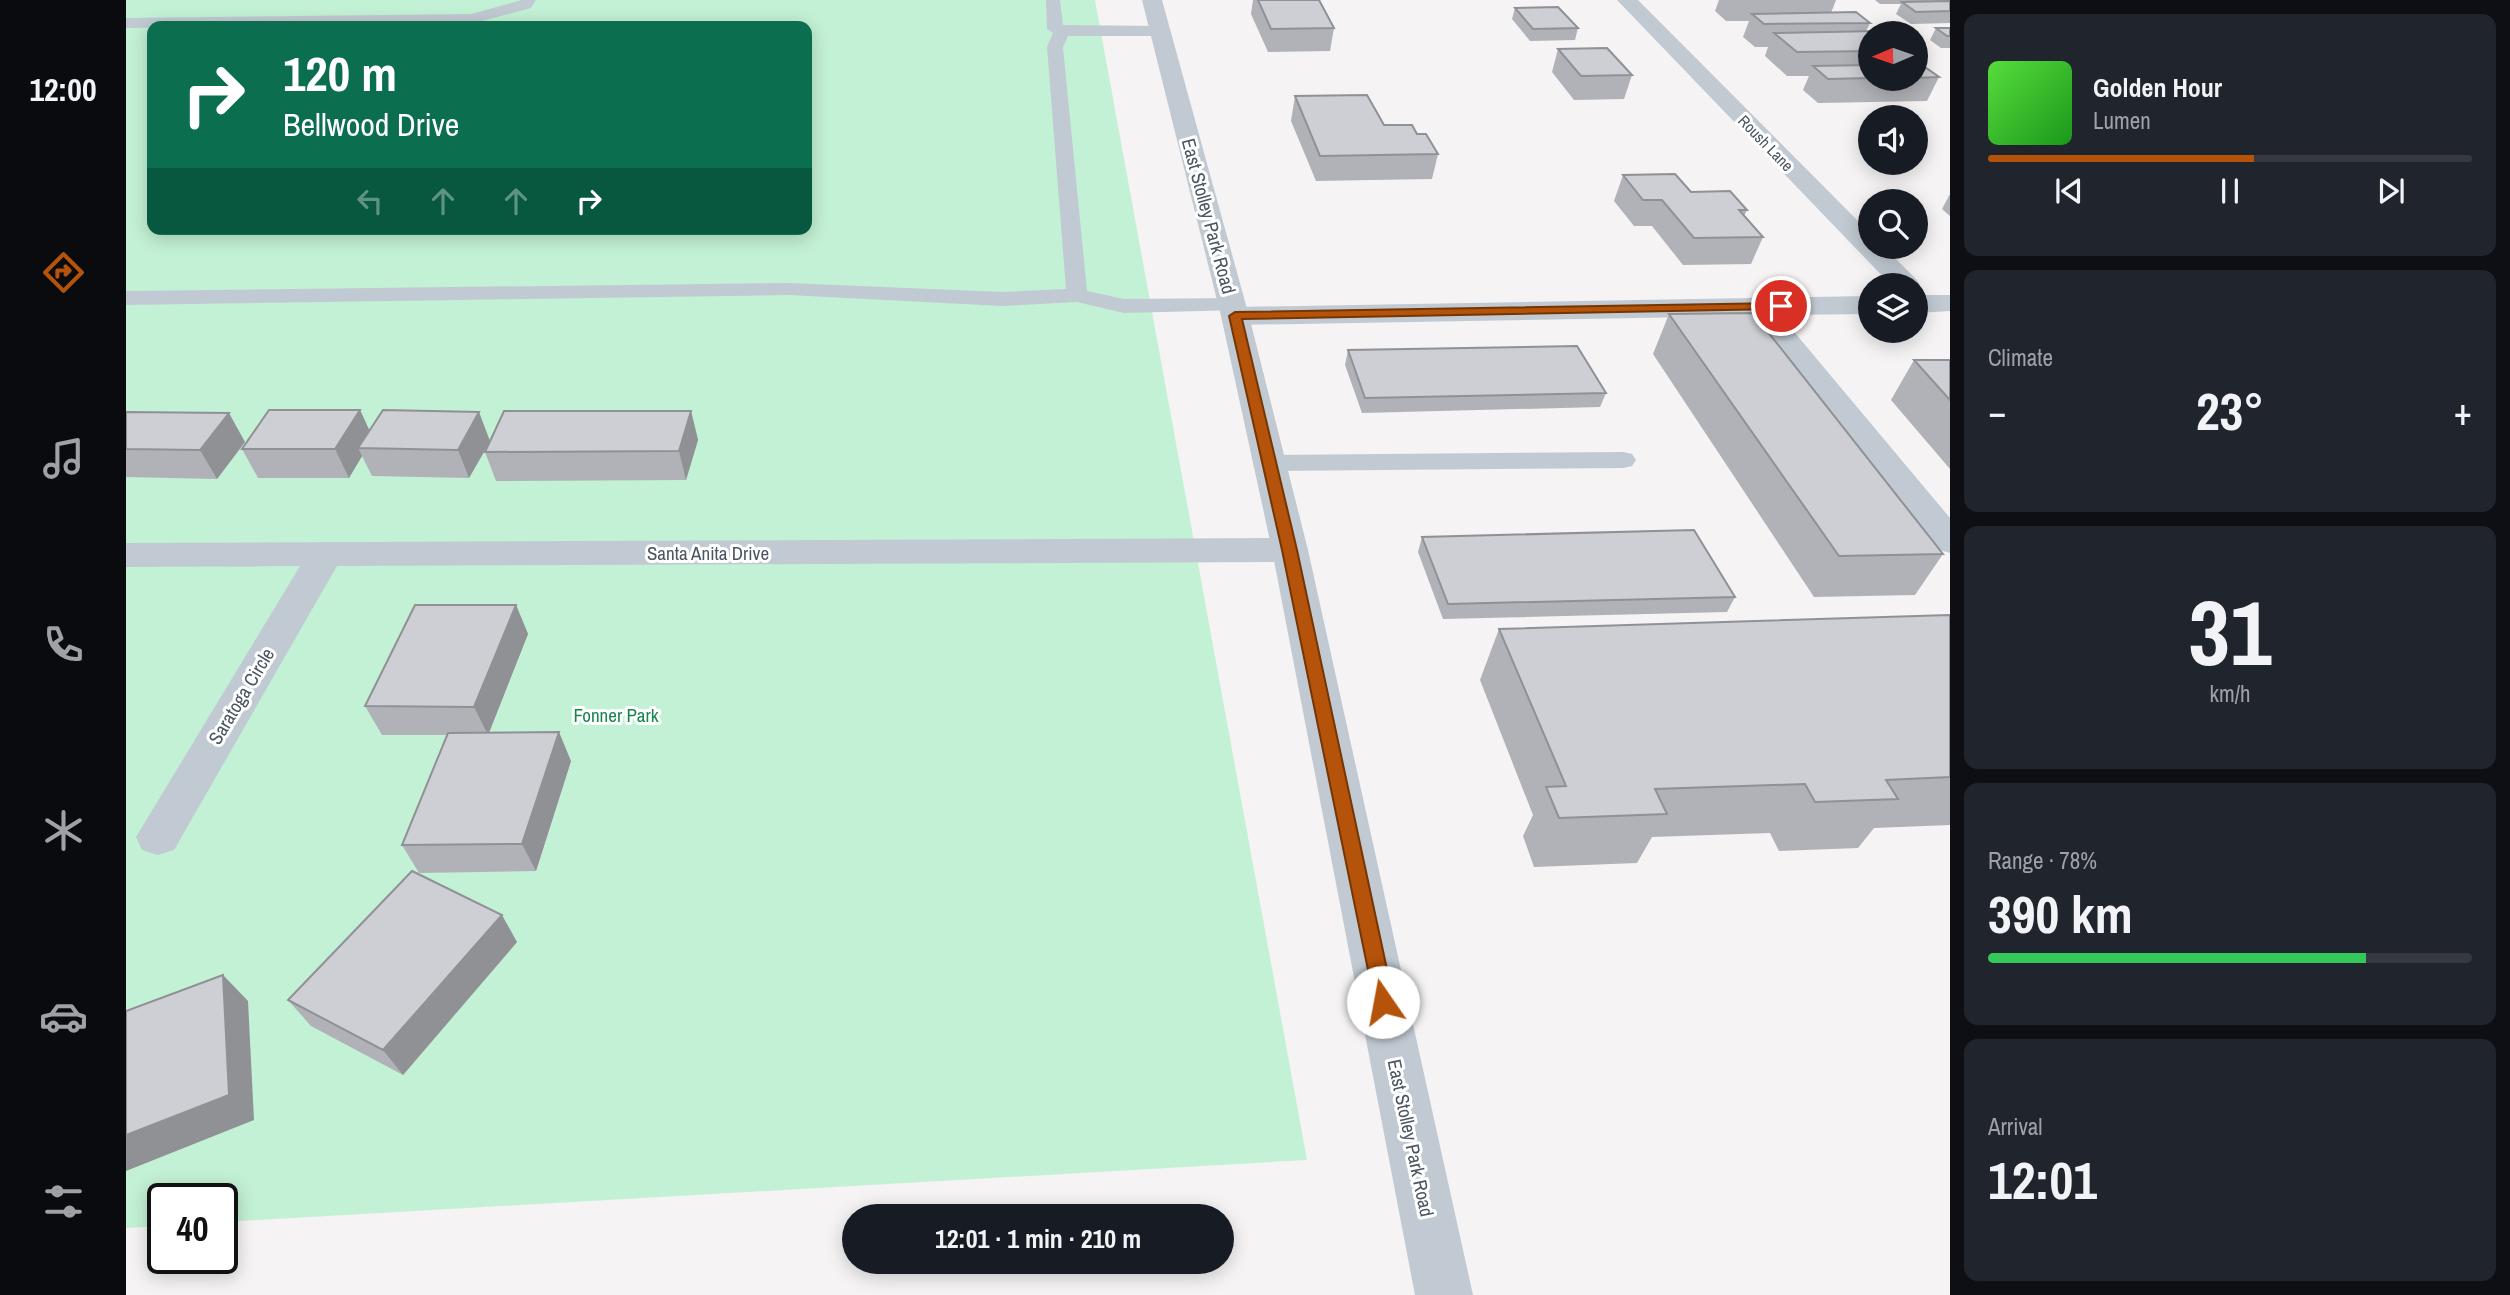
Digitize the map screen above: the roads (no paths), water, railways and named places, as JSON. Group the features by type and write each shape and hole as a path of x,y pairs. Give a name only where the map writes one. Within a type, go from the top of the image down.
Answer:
{"street":[{"name":"Roush Lane","path":"1627,0 1897,273"},
{"name":"East Stolley Park Road","path":"1156,15 1233,310 1290,550 1444,1295"},
{"path":"1233,310 1858,305"},
{"path":"1758,307 1950,541"},
{"name":"Santa Anita Drive","path":"126,555 1290,550"},
{"name":"Saratoga Circle","path":"158,837 325,555"}],"lane":[{"path":"298,21 471,19 526,5 529,0"},
{"path":"1053,0 1055,29 1156,15"},
{"path":"416,4 464,6 498,13"},
{"path":"126,23 147,23"},
{"path":"1062,30 1055,47 1077,295"},
{"path":"126,298 789,289 1002,299 1077,295 1124,306 1233,310"},
{"path":"1269,463 1623,460"}],"park label":[{"name":"Fonner Park","path":"616,715"}]}
